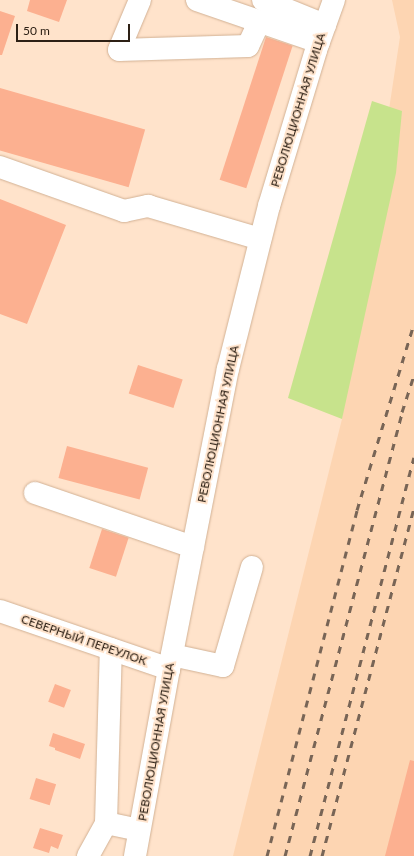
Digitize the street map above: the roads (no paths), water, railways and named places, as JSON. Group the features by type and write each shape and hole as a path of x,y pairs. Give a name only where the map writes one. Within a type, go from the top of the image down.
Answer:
{"main road":[{"path":"140,0 119,50 248,46 259,22"},
{"path":"197,0 259,22 322,34"},
{"path":"263,0 322,34"},
{"name":"РЕВОЛЮЦИОННАЯ УЛИЦА","path":"135,856 170,662 228,370 268,206 334,0"},
{"path":"0,167 124,211 148,206 260,239"},
{"path":"35,493 193,547"},
{"name":"СЕВЕРНЫЙ ПЕРЕУЛОК","path":"0,611 111,649 170,662 223,666 252,567"},
{"path":"88,856 106,823 111,649"},
{"path":"106,823 139,830"}],"railway":[{"path":"267,856 357,510 414,323"},
{"path":"285,856 402,412 414,374"},
{"path":"310,856 414,457"},
{"path":"322,856 414,509"}]}
